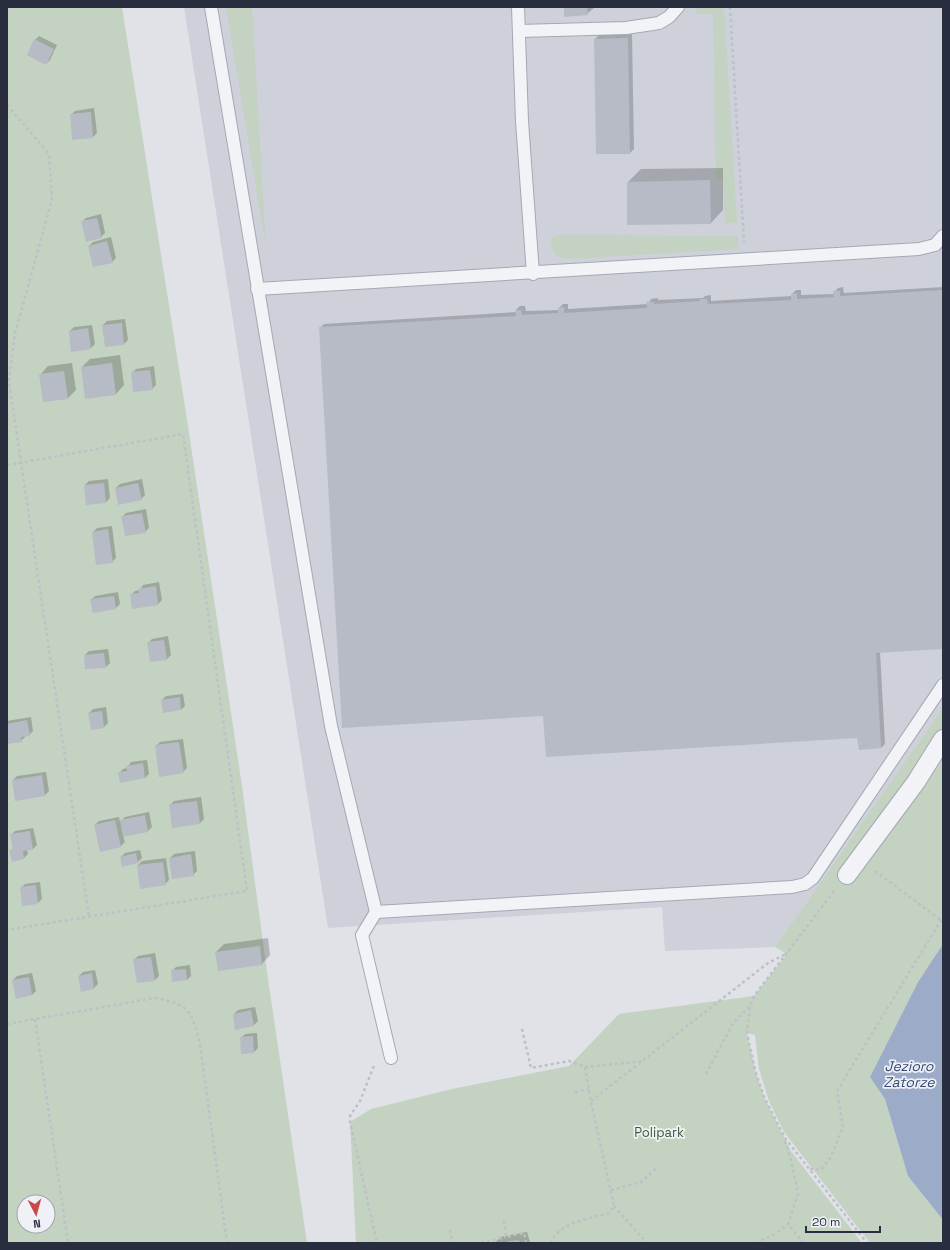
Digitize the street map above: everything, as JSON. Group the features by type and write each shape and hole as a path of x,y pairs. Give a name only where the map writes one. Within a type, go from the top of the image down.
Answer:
{"street":[{"path":"847,875 916,782 943,739"}],"lane":[{"path":"212,7 257,289 331,726 376,912 362,934 391,1058"},
{"path":"518,7 522,121 533,274"},
{"path":"519,31 626,28 658,24 669,17 678,7"},
{"path":"257,289 533,274 919,250 935,245 943,236"},
{"path":"376,912 792,887 805,884 813,878 943,685"}],"path":[{"path":"730,7 744,248"},
{"path":"7,105 49,154 52,200 15,333 9,382 89,917"},
{"path":"7,465 183,434 247,891 7,930"},
{"path":"874,870 941,920"},
{"path":"847,875 754,996 750,1007 747,1033 755,1070 764,1097 785,1138 867,1243"},
{"path":"810,1169 821,1170 830,1157 843,1127 837,1090 943,917"},
{"path":"591,1102 768,963 787,954"},
{"path":"7,1024 155,998 172,1001 185,1008 193,1020 200,1044 227,1243"},
{"path":"706,1074 733,1023 750,1007"},
{"path":"35,1019 68,1243"},
{"path":"522,1029 531,1068 569,1061 585,1067 643,1061"},
{"path":"377,1243 350,1122 350,1116 360,1101 376,1063 391,1058"},
{"path":"585,1067 591,1102 614,1206 647,1243"},
{"path":"575,1092 589,1089"},
{"path":"756,1243 775,1234 788,1224 798,1194 785,1138"},
{"path":"610,1190 641,1182 658,1168"},
{"path":"551,1243 558,1232 568,1225 609,1213 614,1206"},
{"path":"504,1222 506,1237"},
{"path":"788,1224 803,1243"},
{"path":"450,1230 453,1243"},
{"path":"481,1243 524,1233 526,1243"}],"shaded area":[{"path":"184,7 943,7 943,707 775,947 665,951 662,907 328,928"}],"green space":[{"path":"7,7 122,7 188,426 242,786 267,972 307,1243 7,1243"},
{"path":"226,7 252,7 266,248"},
{"path":"695,7 724,7 737,223 725,223 723,179 716,179 713,14 696,14"},
{"path":"558,235 738,236 738,249 567,259 559,257 552,249 552,237"},
{"name":"Polipark","path":"943,707 943,944 918,982 870,1077 885,1099 908,1176 943,1220 943,1243 870,1243 784,1132 769,1101 759,1069 755,1035 747,1033 755,1070 764,1097 791,1151 862,1243 356,1243 350,1122 371,1109 452,1089 569,1066 619,1014 754,996 787,954 775,947"}],"water":[{"name":"Jezioro Zatorze","path":"943,944 943,1220 908,1176 885,1099 870,1077 918,982"}],"building":[{"path":"564,7 587,7 588,15 564,17"},
{"path":"628,38 630,154 596,154 594,39"},
{"path":"34,39 54,49 46,65 27,55"},
{"path":"91,112 93,138 72,140 70,114"},
{"path":"710,180 711,224 627,225 627,182"},
{"path":"97,218 102,238 86,242 81,221"},
{"path":"107,241 113,263 93,267 88,246"},
{"path":"943,290 943,649 876,653 881,748 859,750 857,738 546,757 543,716 342,728 319,327 516,316 515,310 521,310 522,315 558,313 558,308 564,307 564,313 647,308 646,302 654,302 654,304 700,301 700,299 707,299 708,304 791,300 791,294 797,293 797,299 834,297 833,291 840,291 840,296"},
{"path":"122,323 124,345 105,347 102,325"},
{"path":"88,328 91,349 71,352 69,331"},
{"path":"112,363 116,395 85,399 81,367"},
{"path":"150,370 153,390 133,392 131,372"},
{"path":"64,371 68,399 43,402 39,374"},
{"path":"104,483 106,503 86,505 84,485"},
{"path":"138,483 142,500 118,505 115,488"},
{"path":"142,513 146,533 125,536 121,516"},
{"path":"108,529 113,563 96,565 92,532"},
{"path":"156,586 158,605 132,609 130,594 139,593 138,589"},
{"path":"114,596 116,609 93,613 90,599"},
{"path":"164,640 167,660 150,662 147,642"},
{"path":"104,653 106,668 85,669 84,655"},
{"path":"180,697 181,710 163,713 161,700"},
{"path":"102,711 104,728 91,730 88,713"},
{"path":"27,720 30,736 21,737 22,742 7,744 7,724"},
{"path":"179,742 184,773 159,777 155,745"},
{"path":"143,763 145,778 120,783 118,772 127,771 126,766"},
{"path":"42,775 45,796 15,801 12,780"},
{"path":"197,801 200,824 172,828 169,804"},
{"path":"145,815 148,832 123,837 120,820"},
{"path":"115,820 121,847 100,852 94,825"},
{"path":"30,831 33,850 23,851 24,859 12,862 9,850 13,850 10,834"},
{"path":"136,853 138,863 122,867 120,857"},
{"path":"191,854 194,876 172,879 169,858"},
{"path":"163,862 166,885 140,889 137,865"},
{"path":"36,885 38,904 22,906 20,887"},
{"path":"260,946 262,965 218,971 215,952"},
{"path":"151,957 155,981 137,983 133,959"},
{"path":"186,969 187,980 172,982 171,970"},
{"path":"92,973 94,989 81,992 78,976"},
{"path":"29,977 32,995 16,999 12,980"},
{"path":"251,1010 254,1026 235,1030 233,1014"},
{"path":"253,1036 254,1053 241,1054 240,1037"},
{"path":"519,1240 520,1243 502,1243 510,1241"}]}
